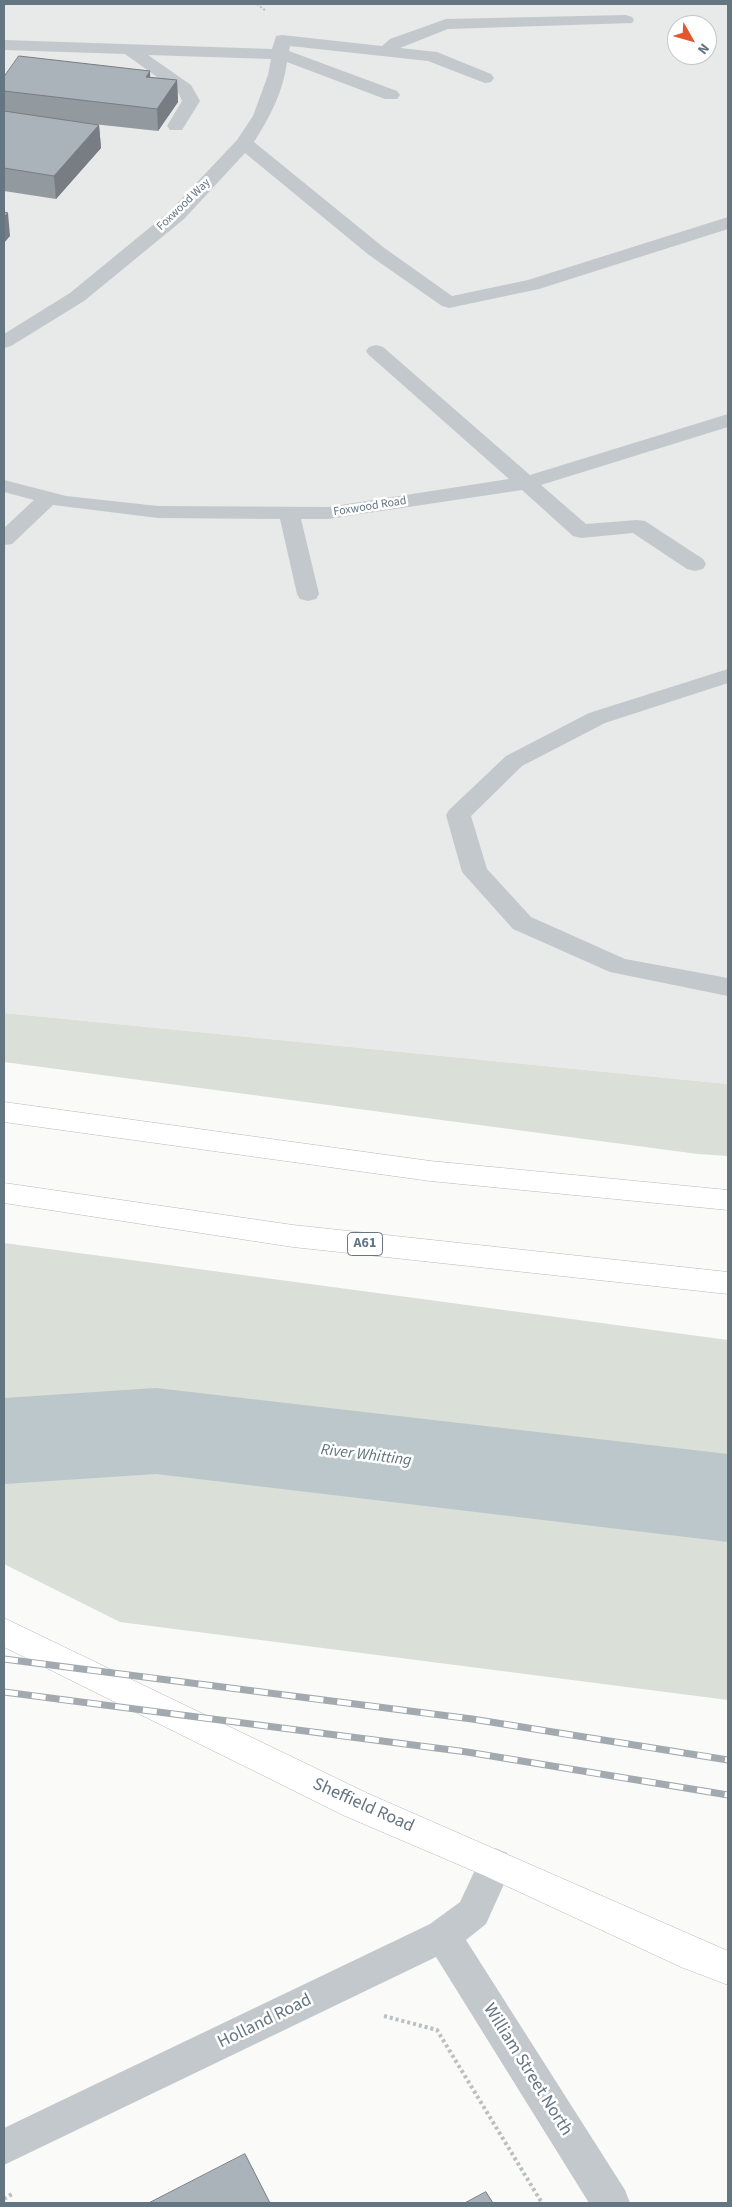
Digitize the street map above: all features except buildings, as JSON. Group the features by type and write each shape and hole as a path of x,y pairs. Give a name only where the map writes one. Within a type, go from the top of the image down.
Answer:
{"main road":[{"path":"4,1112 430,1171 728,1200"},
{"name":"A61","path":"4,1193 293,1236 728,1283"},
{"name":"Sheffield Road","path":"4,1632 357,1805 495,1864 694,1955 728,1968"}],"street":[{"path":"386,52 396,44 446,24 626,20"},
{"path":"4,46 129,49 281,47 386,52 432,56 485,78"},
{"path":"281,47 391,95"},
{"name":"Foxwood Way","path":"4,342 77,297 177,215 244,143 262,116 277,75 281,47"},
{"path":"129,49 185,89 191,101 176,126"},
{"path":"244,143 376,252 449,302 532,285 728,223"},
{"path":"12,318 35,322"},
{"path":"376,351 581,531 637,526 695,564"},
{"name":"Foxwood Road","path":"4,486 48,498 158,512 328,513 526,483 728,420"},
{"path":"4,539 48,498"},
{"path":"289,513 308,594"},
{"path":"728,676 597,718 514,760 458,815 475,872 522,923 619,966 728,987"},
{"name":"Holland Road","path":"4,2147 443,1936 473,1913 495,1864"},
{"name":"William Street North","path":"443,1936 611,2203"}],"path":[{"path":"379,2014 437,2030 542,2203"}],"shaded area":[{"path":"4,4 728,4 728,1084 4,1013"},
{"path":"4,1013 728,1084 728,1156 698,1154 4,1062"},
{"path":"4,1243 728,1340 728,1700 120,1622 4,1564"}],"waterway":[{"name":"River Whitting","path":"4,1441 156,1431 728,1498"}],"railway":[{"path":"4,1659 472,1719 728,1760"},
{"path":"4,1692 467,1752 728,1795"}]}
